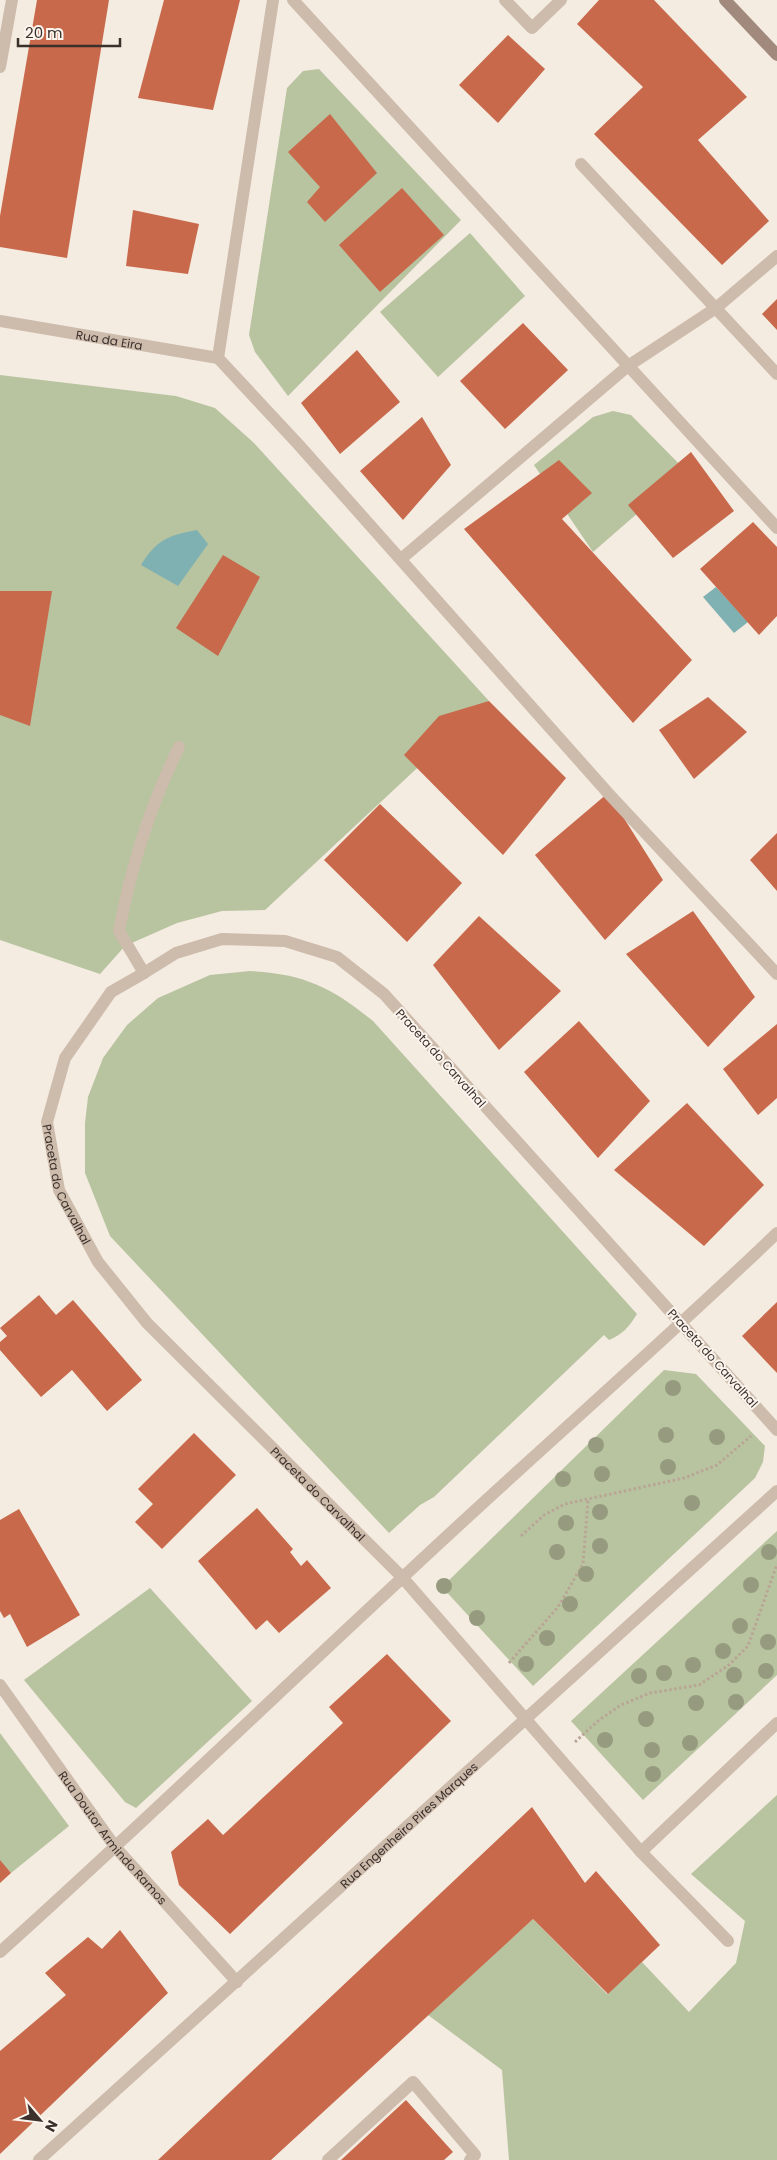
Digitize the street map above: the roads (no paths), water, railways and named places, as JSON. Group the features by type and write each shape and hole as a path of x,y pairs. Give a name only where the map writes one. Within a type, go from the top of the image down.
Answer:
{"main road":[{"path":"725,0 777,54"}],"street":[{"path":"273,0 218,358 608,793 777,974"},
{"path":"293,0 777,528"},
{"path":"505,0 532,28 561,0"},
{"path":"0,67 8,5"},
{"path":"581,164 777,374"},
{"path":"401,560 628,366 716,308 777,256"},
{"name":"Rua da Eira","path":"0,321 218,358"},
{"path":"144,973 119,931 137,848 158,790 179,747"},
{"name":"Praceta do Carvalhal","path":"728,1941 641,1852 402,1577 147,1323 98,1262 59,1190 47,1122 65,1058 111,992 176,953 222,939 285,941 337,957 384,994 777,1430"},
{"path":"0,1952 116,1848 402,1577 682,1324 777,1233"},
{"name":"Rua Engenheiro Pires Marques","path":"39,2160 777,1491"},
{"name":"Rua Doutor Armindo Ramos","path":"0,1685 116,1848 237,1982"},
{"path":"641,1852 777,1723"},
{"path":"328,2160 413,2082 475,2155 470,2160"}],"water":[{"path":"197,530 208,544 178,586 141,565 152,550 164,540"},
{"path":"716,587 748,622 734,633 703,597"}]}
